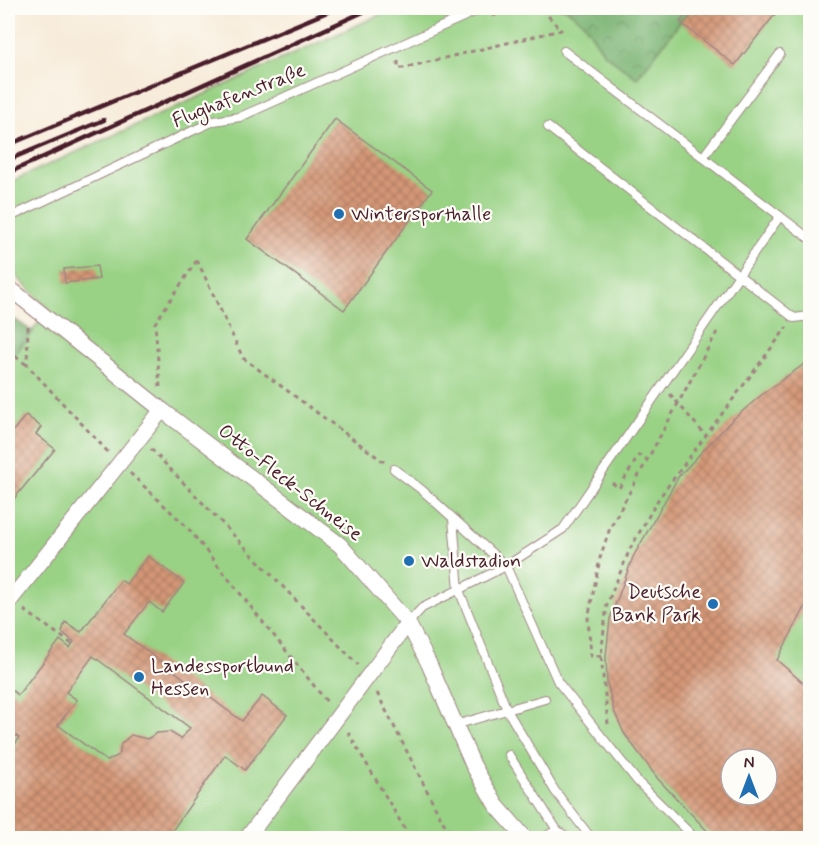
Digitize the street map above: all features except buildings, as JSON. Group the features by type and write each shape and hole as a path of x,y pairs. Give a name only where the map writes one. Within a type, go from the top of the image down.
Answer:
{"street":[{"name":"Otto-Fleck-Schneise","path":"8,287 162,410 340,545 408,623 429,663 473,765 496,805 525,838"},
{"path":"11,594 162,410"},
{"path":"248,838 408,623"}],"lane":[{"name":"Flughafenstraße","path":"8,218 206,125 250,113 483,8"},
{"path":"564,51 810,239"},
{"path":"703,157 780,54"},
{"path":"548,127 794,318 810,316"},
{"path":"408,623 422,608 506,566 563,529 780,216"},
{"path":"394,469 506,566 558,682 638,782 695,838"},
{"path":"453,519 459,590 507,710 555,791 591,838"},
{"path":"455,725 545,699"},
{"path":"509,755 557,834 567,838"},
{"path":"543,838 557,834"}],"path":[{"path":"490,17 510,8"},
{"path":"399,59 396,63 398,68 403,68 561,30 541,8"},
{"path":"162,410 155,323 197,260 243,358 394,469"},
{"path":"27,365 29,306"},
{"path":"610,747 601,656 607,604 630,549 659,498 794,318"},
{"path":"601,656 591,656 588,619 600,558 610,528 626,495 719,329"},
{"path":"8,351 27,365 86,431 187,527 338,716 410,838"},
{"path":"666,390 706,435"},
{"path":"139,437 368,675 443,822 455,838"},
{"path":"11,594 72,644"}],"green space":[{"name":"Waldstadion","path":"395,8 565,8 584,23 604,53 637,78 691,8 810,8 810,838 8,838 8,363 49,309 8,268 8,183"},
{"path":"565,8 691,8 637,78 604,53 584,23"},
{"path":"8,315 33,332 8,363"}],"railway":[{"path":"8,145 337,8"},
{"path":"8,173 372,8"},
{"path":"8,160 104,120"}],"place":[{"name":"Wintersporthalle","path":"339,214"},
{"name":"Waldstadion","path":"409,561"},
{"name":"Deutsche Bank Park","path":"713,604"},
{"name":"Landessportbund Hessen","path":"139,677"}]}
